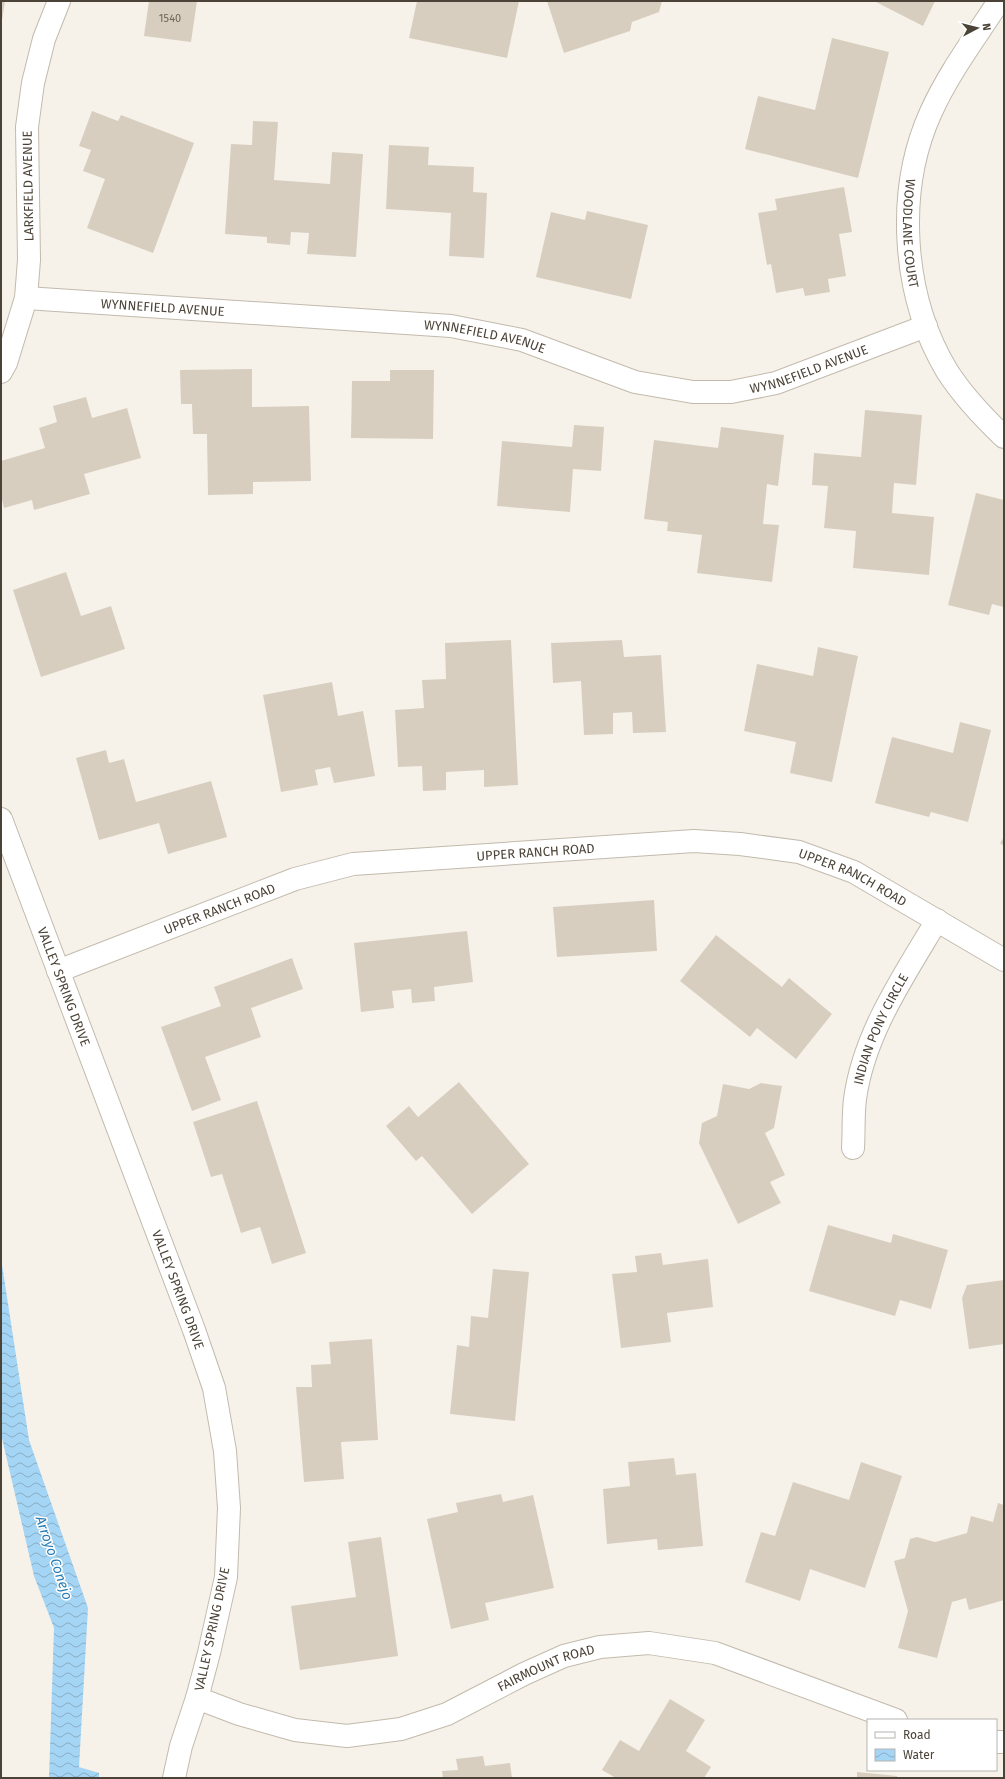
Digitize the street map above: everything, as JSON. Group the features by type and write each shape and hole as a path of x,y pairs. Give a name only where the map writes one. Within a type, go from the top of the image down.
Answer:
{"street":[{"name":"LARKFIELD AVENUE","path":"1,372 6,363 26,298 29,260 27,127 32,83 44,39 59,1"},
{"name":"WOODLANE COURT","path":"999,1 951,74 931,112 919,146 909,195 908,238 913,284 926,326 947,370 978,412 1004,437"},
{"name":"WYNNEFIELD AVENUE","path":"26,298 451,326 522,340 635,382 692,392 731,392 776,383 926,326"},
{"name":"VALLEY SPRING DRIVE","path":"1,819 194,1330 214,1388 225,1451 229,1508 226,1577 197,1698 181,1746 174,1778"},
{"name":"UPPER RANCH ROAD","path":"58,971 295,879 353,864 694,841 740,844 799,852 854,872 1004,960"},
{"name":"INDIAN PONY CIRCLE","path":"853,1148 855,1098 868,1047 882,1015 937,920"},
{"name":"FAIRMOUNT ROAD","path":"197,1698 239,1714 295,1730 347,1736 401,1729 447,1714 524,1674 564,1656 600,1647 649,1643 716,1653 893,1719"}],"water":[{"name":"Arroyo Conejo","path":"1,1258 29,1440 88,1608 79,1767 99,1773 99,1778 49,1778 54,1628 34,1576 1,1434"}],"building":[{"path":"1,1 5,1 2,20 1,19"},
{"path":"149,1 197,1 191,42 144,36"},
{"path":"417,1 519,1 507,58 409,38"},
{"path":"547,1 662,1 659,12 632,22 630,31 564,53"},
{"path":"874,1 935,1 923,26"},
{"path":"832,38 889,52 858,178 745,149 758,96 815,110"},
{"path":"92,111 118,121 121,115 194,143 153,253 87,228 105,179 83,171 91,150 79,146"},
{"path":"253,121 278,122 274,180 330,184 332,152 363,154 356,257 307,254 309,233 291,232 290,245 267,243 267,237 225,234 231,144 252,145"},
{"path":"389,145 429,147 428,165 474,167 473,192 487,193 484,258 449,256 451,213 386,209"},
{"path":"844,187 852,232 839,234 846,276 828,279 830,292 805,296 803,288 776,293 771,264 767,265 758,213 777,210 775,199"},
{"path":"587,211 648,225 631,299 536,277 551,212 585,220"},
{"path":"252,369 252,407 309,406 311,481 253,482 253,494 208,495 207,434 193,434 192,404 181,404 180,370"},
{"path":"390,370 434,370 433,439 351,438 352,381 390,381"},
{"path":"86,397 92,418 127,408 141,458 84,474 90,494 34,510 32,500 4,508 1,495 1,461 45,448 39,428 57,422 53,406"},
{"path":"865,410 922,415 916,485 894,483 892,513 934,517 929,575 853,568 856,531 824,528 828,486 812,485 814,453 861,457"},
{"path":"574,425 604,427 601,471 573,469 570,512 497,506 502,441 572,447"},
{"path":"721,427 784,435 778,486 767,484 763,524 779,525 772,582 697,573 702,535 667,531 668,522 644,519 654,440 718,448"},
{"path":"976,493 1004,500 1004,607 992,604 989,615 948,605"},
{"path":"66,572 81,616 111,606 125,649 41,677 13,590"},
{"path":"511,640 518,785 484,787 484,770 446,772 446,790 423,791 422,766 398,767 395,710 424,708 422,680 446,679 445,643"},
{"path":"622,640 624,657 661,655 666,732 633,733 632,712 613,713 613,734 584,735 581,681 553,683 551,643"},
{"path":"818,647 858,656 832,782 790,773 796,742 744,731 757,664 813,676"},
{"path":"332,682 338,716 363,711 375,776 334,783 330,767 315,770 318,785 281,792 263,695"},
{"path":"960,722 991,730 968,822 931,812 929,817 875,803 892,737 953,753"},
{"path":"106,750 109,763 124,759 136,802 211,781 227,837 168,854 159,823 99,840 76,758"},
{"path":"1004,837 1004,846 1000,843"},
{"path":"654,900 657,951 557,957 553,907"},
{"path":"467,931 473,982 434,987 435,1001 412,1003 411,989 392,991 394,1008 361,1012 354,943"},
{"path":"716,935 782,987 789,978 832,1014 796,1059 757,1028 750,1037 680,981"},
{"path":"292,958 303,989 251,1008 261,1037 205,1057 221,1100 192,1111 161,1027 221,1006 214,987"},
{"path":"459,1082 529,1164 472,1214 422,1156 416,1161 386,1126 409,1106 418,1117"},
{"path":"761,1083 782,1086 774,1128 765,1133 785,1175 770,1182 781,1203 738,1224 699,1143 702,1123 717,1116 723,1084 749,1089"},
{"path":"257,1101 306,1253 272,1264 260,1227 241,1233 222,1174 211,1177 193,1122"},
{"path":"828,1225 891,1243 893,1234 948,1250 931,1309 900,1300 895,1316 809,1291"},
{"path":"661,1253 663,1265 708,1259 713,1307 667,1313 671,1342 621,1348 612,1274 637,1272 635,1256"},
{"path":"493,1269 529,1272 515,1421 450,1414 457,1345 469,1347 471,1316 488,1318"},
{"path":"1004,1280 1004,1344 969,1349 962,1298 967,1285"},
{"path":"372,1339 378,1440 341,1442 344,1479 304,1482 296,1387 312,1387 311,1365 331,1364 329,1342"},
{"path":"674,1458 676,1475 696,1473 703,1546 658,1550 657,1539 607,1544 603,1489 630,1486 628,1462"},
{"path":"861,1462 902,1476 865,1588 810,1569 800,1601 745,1582 761,1532 775,1536 793,1482 849,1500"},
{"path":"501,1494 503,1502 533,1495 554,1588 485,1603 489,1620 451,1629 427,1519 458,1512 456,1503"},
{"path":"998,1503 1004,1505 1004,1600 969,1610 966,1598 952,1602 937,1658 898,1648 908,1611 894,1561 905,1558 910,1539 917,1537 935,1542 967,1533 971,1516 993,1522"},
{"path":"381,1537 398,1656 300,1670 291,1606 356,1597 348,1542"},
{"path":"670,1699 705,1720 686,1751 711,1767 704,1778 616,1778 602,1770 620,1740 639,1751"},
{"path":"483,1756 485,1766 510,1763 512,1778 443,1778 442,1771 458,1770 456,1759"},
{"path":"857,1772 897,1776 897,1778 857,1778"}]}
